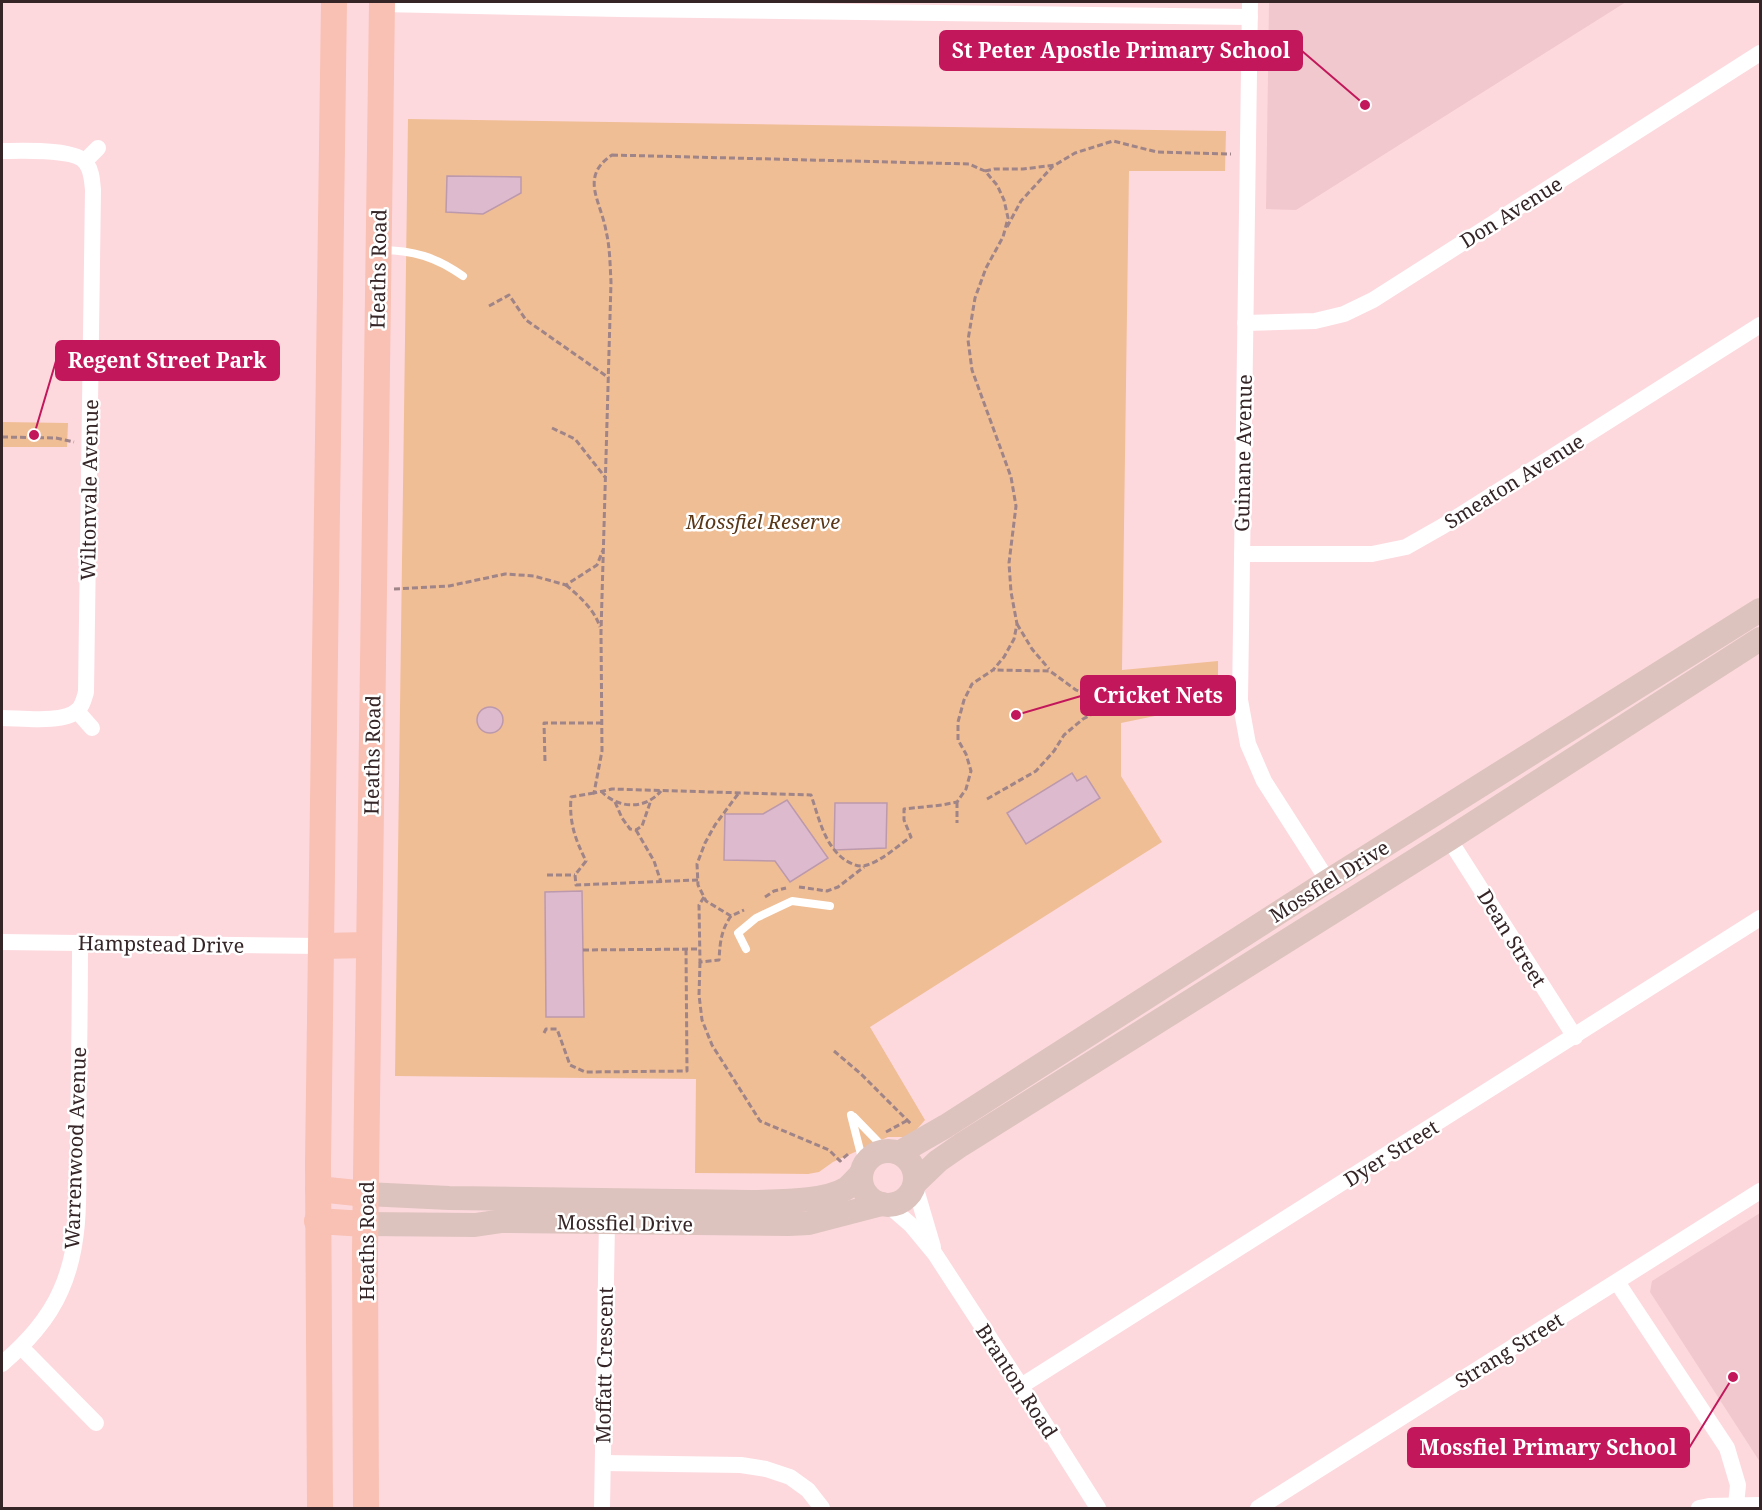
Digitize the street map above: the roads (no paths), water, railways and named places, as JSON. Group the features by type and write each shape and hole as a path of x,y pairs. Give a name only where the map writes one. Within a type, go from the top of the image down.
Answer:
{"main road":[{"path":"320,1509 317,1221 334,2"},
{"name":"Heaths Road","path":"366,1509 365,1224 382,3"},
{"path":"321,946 369,945"},
{"path":"318,1189 366,1194"},
{"path":"317,1221 365,1224"}],"street":[{"path":"382,3 1250,9"},
{"name":"Guinane Avenue","path":"1250,9 1240,700 1248,744 1264,781 1328,881"},
{"name":"Don Avenue","path":"1245,323 1315,321 1344,314 1373,300 1761,53"},
{"path":"2,151 73,154 85,161 98,148"},
{"name":"Wiltonvale Avenue","path":"77,711 84,702 86,693 93,190 92,174 85,161"},
{"name":"Smeaton Avenue","path":"1242,554 1372,554 1406,546 1443,526 1761,325"},
{"name":"Mossfiel Drive","path":"889,1146 946,1126 1328,881 1761,610"},
{"name":"Mossfiel Drive","path":"915,1184 938,1161 961,1145 1449,839 1761,639"},
{"path":"2,718 54,719 77,711 92,728"},
{"name":"Dean Street","path":"1449,839 1575,1037"},
{"name":"Dyer Street","path":"1022,1386 1761,918"},
{"name":"Hampstead Drive","path":"2,942 321,946"},
{"name":"Warrenwood Avenue","path":"2,1364 44,1323 62,1290 73,1255 78,1205 80,944"},
{"path":"889,1146 906,1157 912,1165 915,1184 905,1200 897,1204 885,1205 874,1202 868,1197 858,1164 889,1146"},
{"name":"Mossfiel Drive","path":"365,1224 475,1225 607,1211 798,1200 831,1194 847,1188 858,1164"},
{"name":"Branton Road","path":"915,1184 935,1254"},
{"name":"Strang Street","path":"1258,1509 1761,1191"},
{"name":"Mossfiel Drive","path":"366,1194 798,1224 885,1205"},
{"name":"Branton Road","path":"885,1205 911,1225 935,1254 1022,1386 1098,1509"},
{"name":"Moffatt Crescent","path":"602,1509 607,1211"},
{"path":"1617,1282 1727,1448 1738,1485 1736,1504"},
{"path":"21,1347 96,1423"},
{"path":"603,1463 741,1464 766,1468 790,1477 808,1490 822,1509"},
{"path":"1699,1509 1736,1504 1761,1505"}],"lane":[{"path":"378,250 403,250 432,258 464,276"},
{"path":"746,949 738,933 756,918 792,901 830,906"},
{"path":"858,1164 851,1115 889,1146"}],"place":[{"name":"St Peter Apostle Primary School","path":"1365,105"},
{"name":"Regent Street Park","path":"34,435"},
{"name":"Cricket Nets","path":"1016,715"},
{"name":"Mossfiel Primary School","path":"1733,1377"}],"park label":[{"name":"Mossfiel Reserve","path":"763,521"}]}
